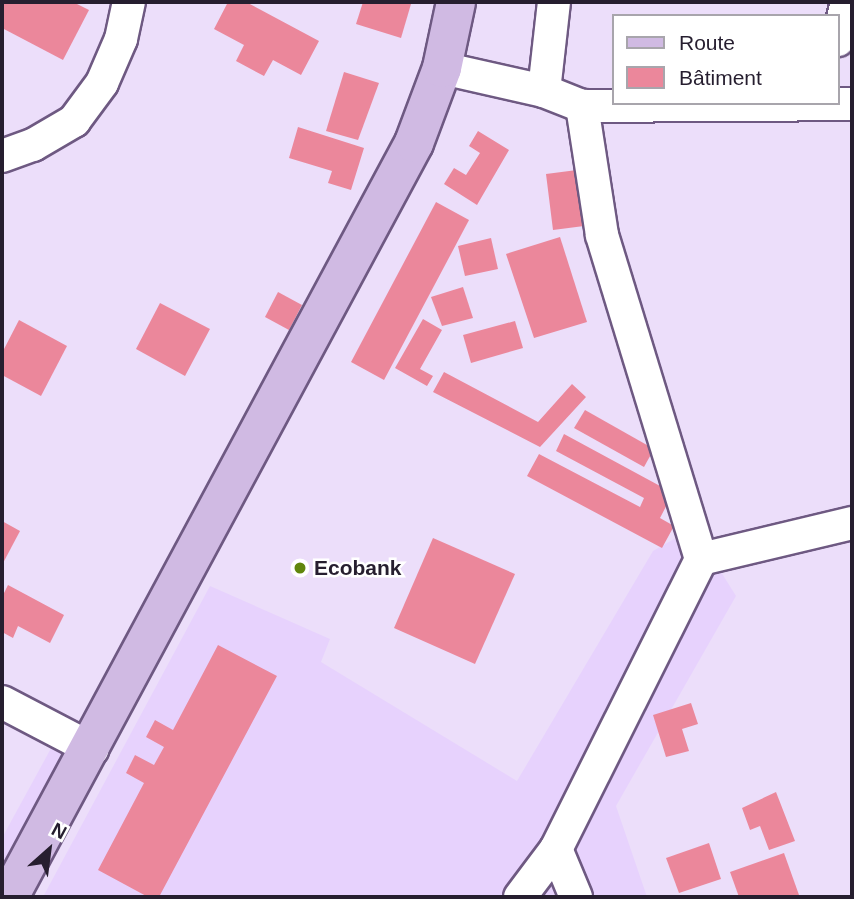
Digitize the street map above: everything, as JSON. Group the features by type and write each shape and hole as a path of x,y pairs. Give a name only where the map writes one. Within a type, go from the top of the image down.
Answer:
{"main road":[{"path":"9,897 92,749 346,276 414,143 442,68 456,2"}],"street":[{"path":"2,156 33,145 74,121 102,83 121,39 129,2"},
{"path":"544,91 554,2"},
{"path":"840,32 847,2"},
{"path":"442,68 544,91 582,107 749,105"},
{"path":"520,897 556,849 701,559 603,235 582,107"},
{"path":"701,559 852,523"},
{"path":"2,702 92,749"},
{"path":"556,849 576,897"}],"shaded area":[{"path":"674,539 716,564 736,596 616,806 647,897 43,897 210,586 330,639 321,662 517,781 653,551"},
{"path":"55,741 82,755 2,897 2,838"}],"building":[{"path":"2,2 73,2 89,10 63,60 2,28"},
{"path":"228,2 246,2 319,41 301,75 273,60 264,76 236,61 244,45 214,29"},
{"path":"363,2 411,4 401,38 356,24"},
{"path":"344,72 379,83 358,140 326,131"},
{"path":"298,127 364,148 351,190 328,183 332,171 289,158"},
{"path":"478,131 509,150 477,205 444,184 454,168 466,175 480,153 469,146"},
{"path":"577,170 584,226 553,230 546,174"},
{"path":"436,202 469,220 384,380 351,362"},
{"path":"560,237 587,322 534,338 506,254"},
{"path":"491,238 498,269 465,276 458,246"},
{"path":"463,287 473,318 442,326 431,297"},
{"path":"278,292 302,305 289,330 265,317"},
{"path":"160,303 210,329 185,376 136,349"},
{"path":"423,319 442,330 420,369 433,376 427,386 395,368"},
{"path":"19,320 67,346 41,396 2,375 2,353"},
{"path":"515,321 523,348 471,363 463,335"},
{"path":"444,372 538,422 572,384 586,397 540,447 433,392"},
{"path":"585,410 654,449 644,467 574,428"},
{"path":"564,434 673,493 660,518 674,526 662,548 527,476 539,454 640,507 644,498 556,451"},
{"path":"2,521 20,531 2,565"},
{"path":"433,538 515,574 475,664 394,628"},
{"path":"8,585 64,615 50,643 18,626 13,638 2,632 2,597"},
{"path":"218,645 277,676 159,897 148,897 98,870 144,783 126,773 135,755 154,765 164,747 146,737 155,720 173,730"},
{"path":"691,703 698,724 682,729 689,751 666,757 653,715"},
{"path":"776,792 795,841 769,850 760,826 750,830 742,808"},
{"path":"709,843 721,879 679,893 666,858"},
{"path":"784,853 799,895 739,897 730,872"}],"place":[{"name":"Ecobank","path":"300,568"}]}
